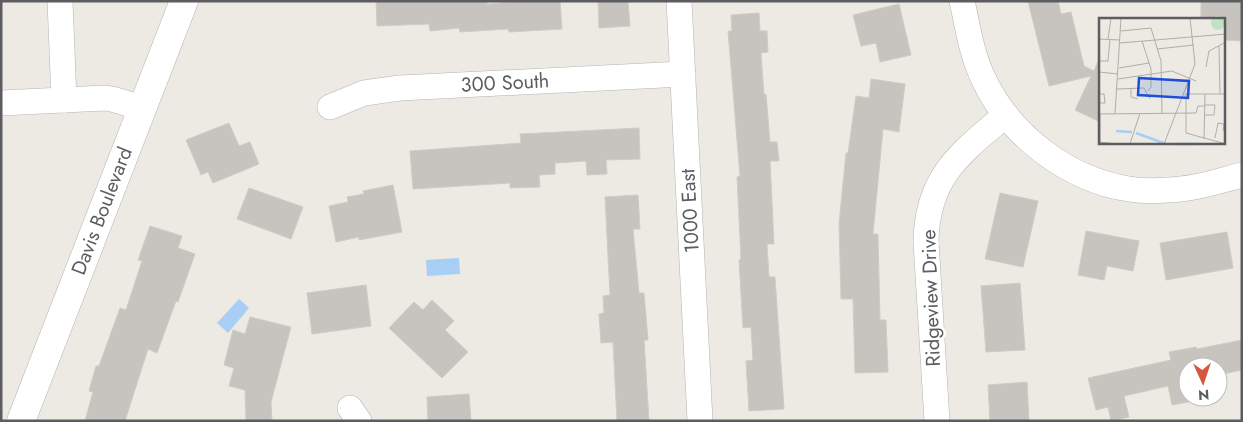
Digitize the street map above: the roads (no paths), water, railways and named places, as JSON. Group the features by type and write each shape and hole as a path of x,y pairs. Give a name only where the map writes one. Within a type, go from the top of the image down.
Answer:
{"street":[{"path":"60,1 64,100"},
{"name":"Davis Boulevard","path":"21,421 184,1"},
{"name":"1000 East","path":"679,1 700,421"},
{"path":"962,1 971,41 983,80 994,99 1020,131 1052,157 1071,169 1110,185 1130,189 1169,190 1189,188 1242,175"},
{"name":"300 South","path":"330,107 364,93 400,88 683,74"},
{"path":"1,103 112,99 142,108"},
{"name":"Ridgeview Drive","path":"937,421 926,242 928,214 938,185 947,170 971,143 1006,115"}],"water":[{"path":"459,258 460,274 427,276 426,260"},
{"path":"239,299 249,308 228,333 217,323"}]}
